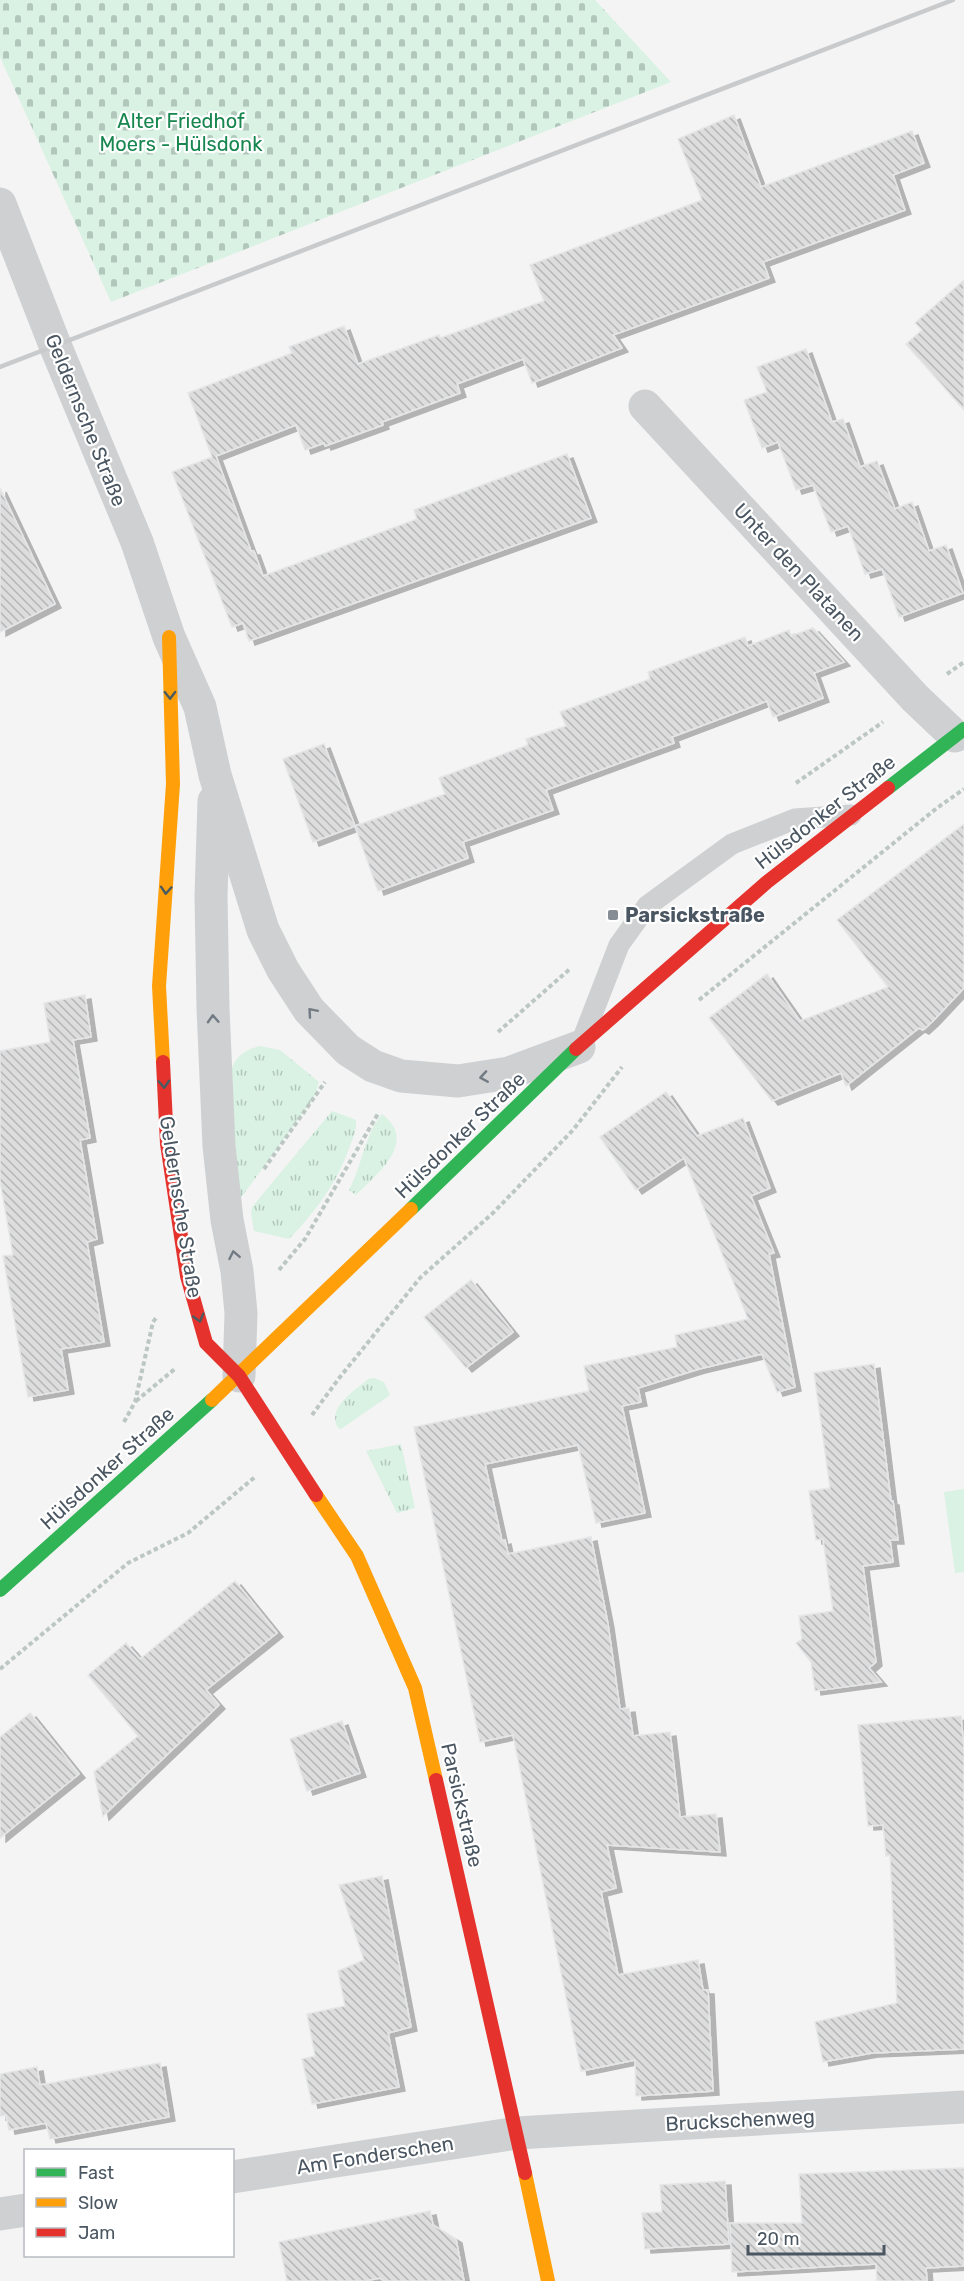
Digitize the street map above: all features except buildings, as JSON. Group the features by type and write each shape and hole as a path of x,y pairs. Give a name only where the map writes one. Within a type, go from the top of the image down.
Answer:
{"street":[{"name":"Geldernsche Straße","path":"0,204 55,345 137,542 169,637 200,707 215,775 263,930 283,970 309,1010 348,1050 373,1066 401,1076 458,1081 509,1073 579,1047"},
{"name":"Unter den Platanen","path":"645,406 915,698 960,732"},
{"name":"Geldernsche Straße","path":"169,637 173,784 159,986 167,1144 187,1276 207,1343 239,1376"},
{"name":"Hülsdonker Straße","path":"0,1590 239,1376 579,1047 766,882 960,732"},
{"name":"Geldernsche Straße","path":"215,775 211,896 213,1008 219,1146 241,1312 239,1376"},
{"name":"Parsickstraße","path":"239,1376 286,1451 357,1556 415,1688 517,2133 548,2281"},
{"name":"Bruckschenweg","path":"517,2133 964,2107"},
{"name":"Am Fonderschen","path":"234,2177 517,2133"},
{"path":"0,2214 24,2210"}],"lane":[{"path":"579,1047 619,945 647,906 732,844 795,819 851,815"}],"path":[{"path":"696,1002 936,808 964,789"},
{"path":"0,1669 128,1563 188,1533 286,1451 340,1377 420,1278 494,1212 565,1138 624,1064"},
{"path":"241,1312 305,1239 401,1076"},
{"path":"135,1402 207,1343"}],"green space":[{"name":"Alter Friedhof Moers - Hülsdonk","path":"0,0 595,0 671,82 111,302 0,57"},
{"path":"260,1046 280,1050 319,1082 314,1098 240,1199 230,1073 241,1055"},
{"path":"332,1111 356,1120 356,1124 343,1164 316,1209 289,1239 254,1231 252,1207"},
{"path":"382,1114 392,1125 396,1136 396,1146 383,1168 356,1195 349,1190 367,1141"},
{"path":"374,1378 384,1382 390,1395 341,1429 338,1428 335,1420 339,1406 368,1379"},
{"path":"401,1444 415,1508 397,1513 366,1451"},
{"path":"964,1489 964,1572 955,1573 944,1492"}],"railway":[{"path":"0,367 953,0"}],"traffic: fast":[{"path":"888,788 964,729"},
{"path":"411,1209 576,1049"},
{"path":"0,1590 212,1400"}],"traffic: slow":[{"path":"163,1062 159,986 173,784 169,637"},
{"path":"212,1400 411,1209"},
{"path":"316,1495 357,1556 415,1688 436,1780"},
{"path":"525,2173 548,2281"}],"traffic: jam":[{"path":"576,1049 767,882 888,788"},
{"path":"163,1062 167,1144 187,1276 206,1343 239,1376 316,1495"},
{"path":"436,1780 525,2173"}],"place":[{"name":"Parsickstraße","path":"613,915"}]}
